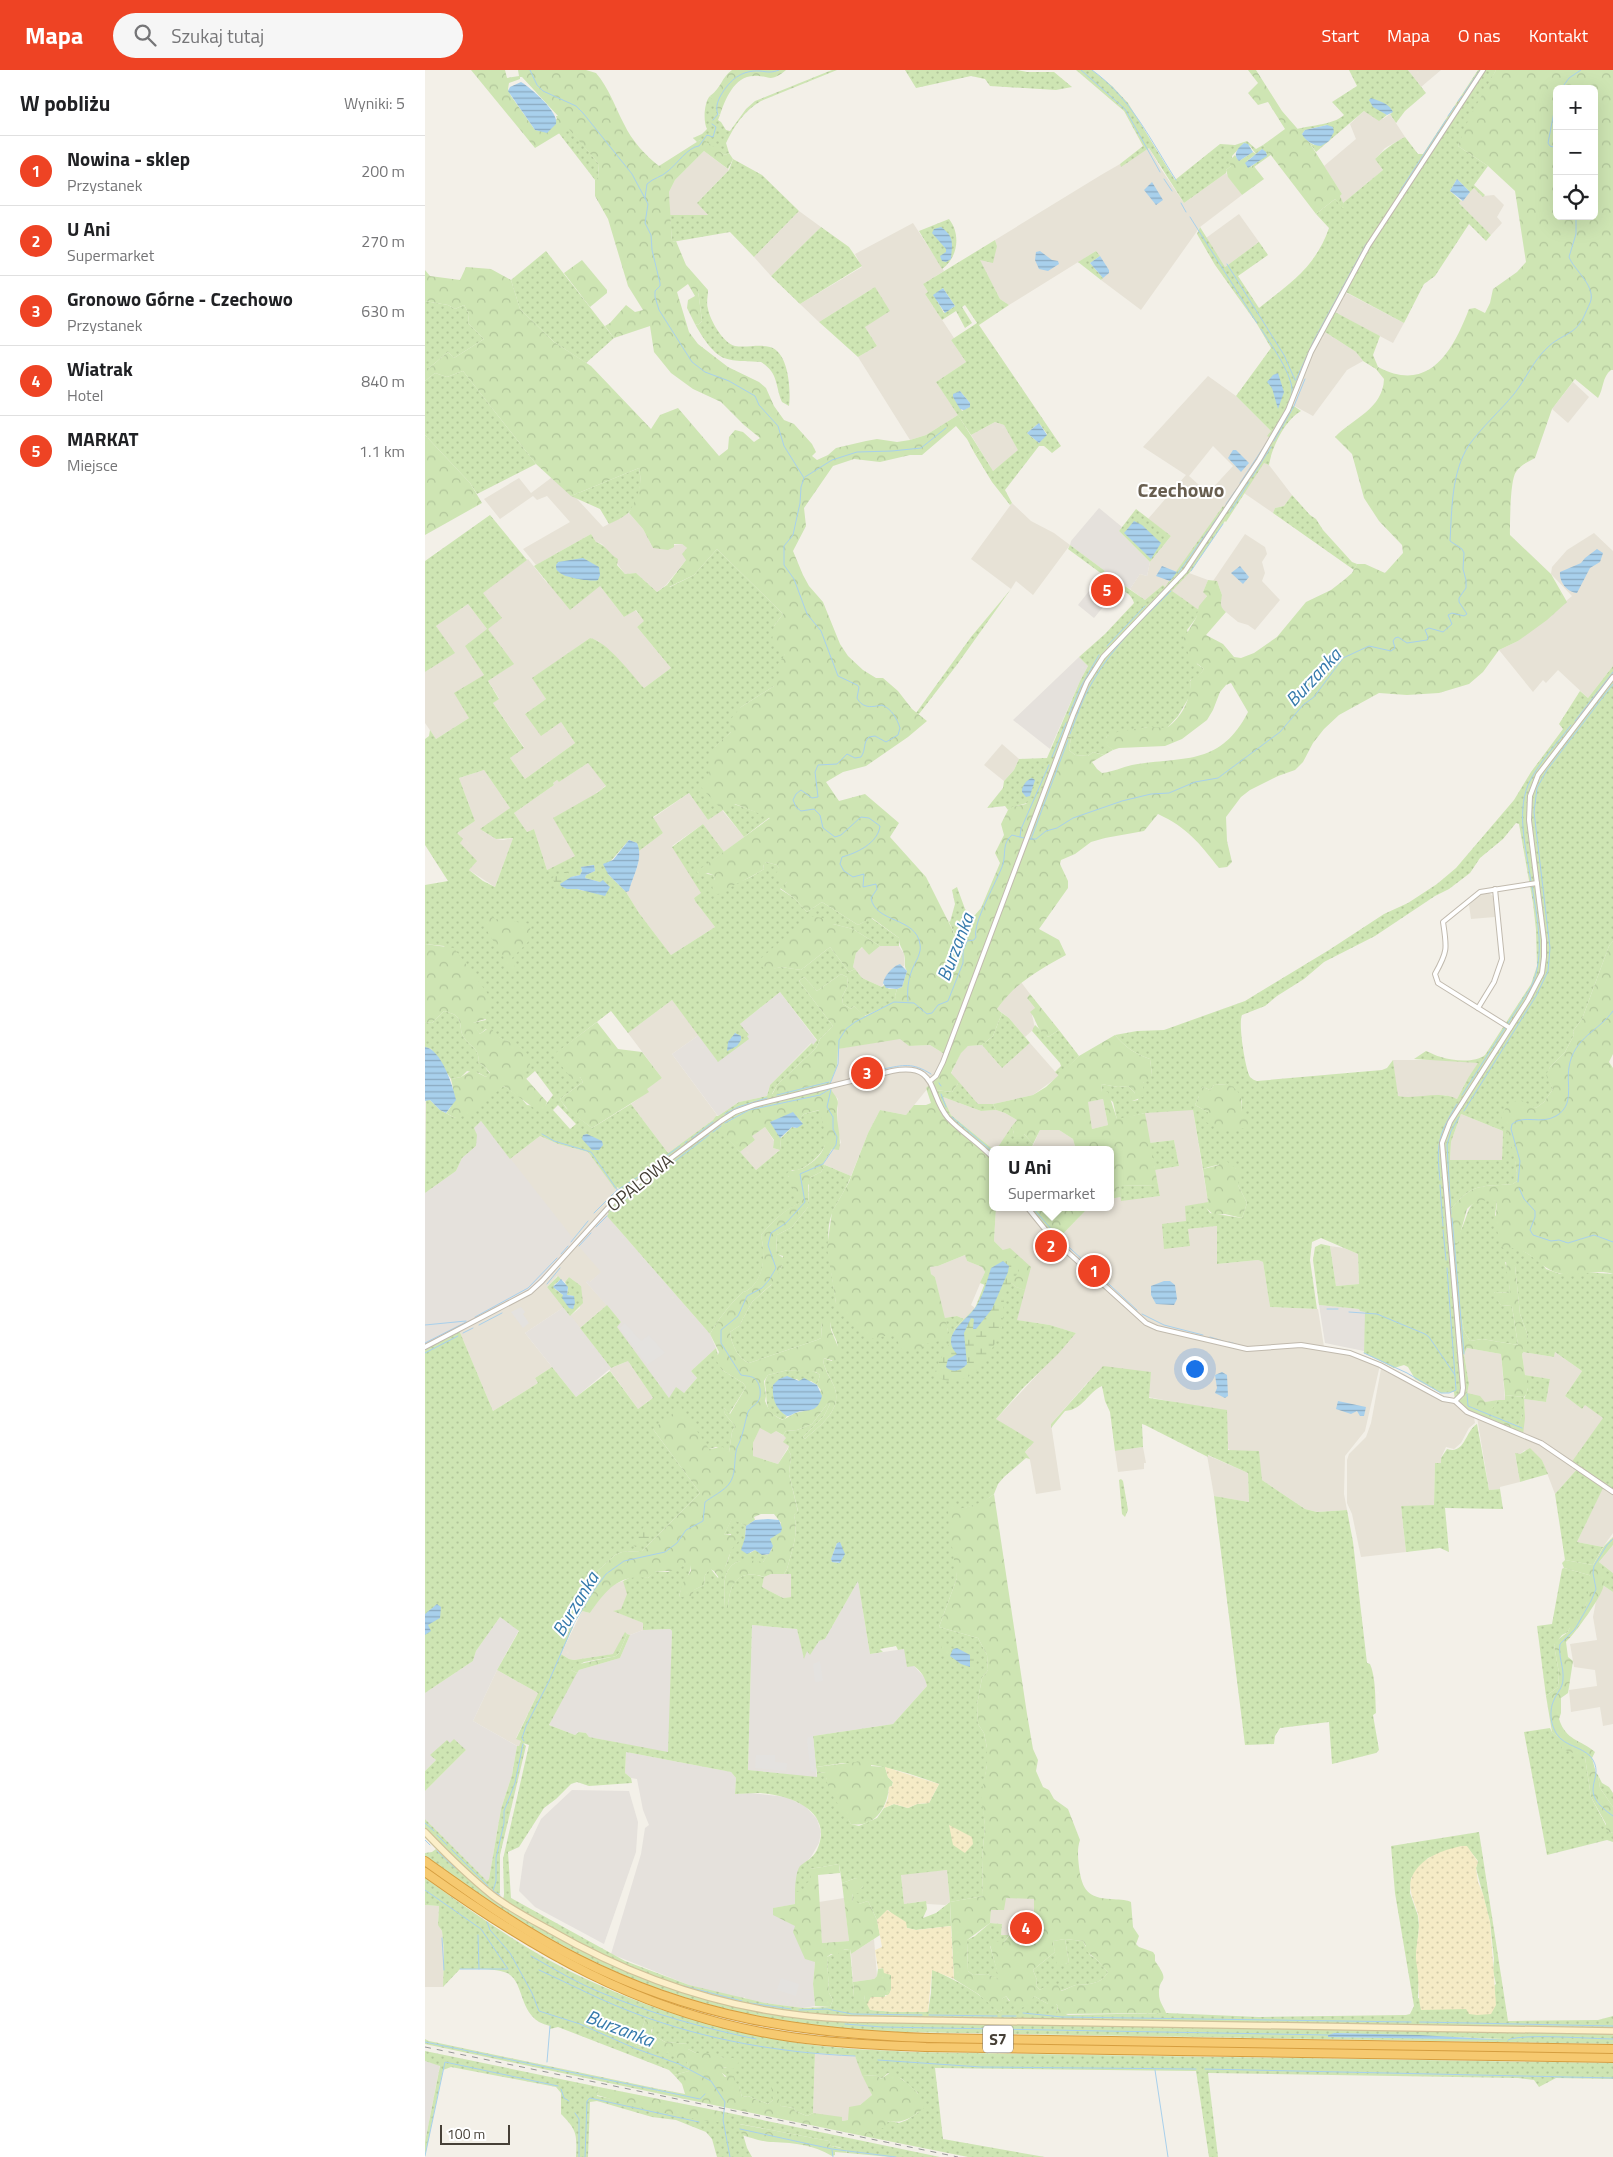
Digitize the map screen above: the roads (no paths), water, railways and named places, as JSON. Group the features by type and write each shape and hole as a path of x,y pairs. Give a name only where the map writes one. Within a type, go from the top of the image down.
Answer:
{"highway":[{"name":"S7","path":"425,1861 513,1922 562,1951 603,1971 645,1989 694,2006 786,2027 845,2034 929,2038 1613,2049"},
{"name":"S7","path":"425,1872 521,1938 601,1980 634,1995 689,2014 784,2036 843,2043 926,2047 1613,2058"}],"street":[{"path":"989,1154 947,1116 930,1081 937,1076 943,1062 1073,714 1096,668 1121,636 1185,571 1240,490 1283,420 1311,352 1367,246 1483,70"},
{"path":"1455,1401 1462,1394 1463,1388 1441,1147 1450,1122 1536,987 1543,967 1544,940 1529,815 1532,787 1544,766 1613,677"},
{"path":"1510,1028 1438,983 1435,974 1446,955 1443,922 1480,892 1537,883"},
{"path":"1478,1008 1494,982 1502,958 1495,889"},
{"name":"OPALOWA","path":"425,1347 530,1292 616,1199 726,1118 754,1105 903,1070 917,1072 930,1081"},
{"path":"1030,1211 1052,1238 1146,1323 1165,1330 1240,1348 1301,1345 1350,1353 1380,1365 1443,1399 1455,1401 1467,1412 1549,1448 1613,1492"},
{"path":"425,1832 492,1895 573,1943 645,1977 714,2000 794,2015 849,2019 1613,2031"}],"water":[{"path":"521,82 531,89 553,113 556,124 547,133 535,130 508,91 510,87"},
{"path":"1371,98 1386,104 1393,112 1387,115 1373,107 1369,100"},
{"path":"1327,125 1333,127 1334,132 1329,141 1321,146 1310,142 1302,134 1305,130"},
{"path":"1244,143 1248,144 1253,152 1239,161 1236,154"},
{"path":"1262,149 1266,152 1267,156 1248,168 1245,163"},
{"path":"1457,179 1470,192 1463,201 1450,191"},
{"path":"1152,182 1163,200 1156,205 1144,190"},
{"path":"941,227 949,234 952,241 951,259 946,262 942,261 940,256 946,252 946,249 932,233 934,229"},
{"path":"1040,251 1052,260 1058,261 1059,264 1048,271 1039,269 1035,260 1036,252"},
{"path":"1100,256 1109,270 1109,273 1103,278 1090,263"},
{"path":"943,288 955,306 945,313 933,295"},
{"path":"1278,373 1284,392 1278,409 1272,388 1267,382 1273,375"},
{"path":"960,391 970,403 970,407 964,410 960,409 953,397 953,394"},
{"path":"1039,423 1047,435 1039,443 1027,433"},
{"path":"1233,450 1236,450 1249,463 1241,472 1228,458"},
{"path":"1134,521 1142,525 1161,543 1151,559 1124,533"},
{"path":"1597,549 1603,553 1600,562 1590,568 1577,593 1567,589 1562,583 1560,572 1581,563"},
{"path":"583,558 599,567 600,575 598,580 572,578 556,569 558,562"},
{"path":"1162,566 1177,572 1170,581 1156,576"},
{"path":"1240,566 1249,577 1243,584 1231,573"},
{"path":"1032,778 1035,780 1030,796 1026,797 1022,792 1022,788"},
{"path":"629,840 637,843 639,861 629,891 626,892 608,874 603,864 613,860"},
{"path":"594,865 595,871 586,875 585,878 600,882 603,880 610,887 605,896 577,889 567,889 561,886 560,884 571,877 580,875 581,867"},
{"path":"900,964 907,971 902,987 897,989 886,988 883,983 885,977"},
{"path":"735,1033 741,1036 741,1040 737,1046 727,1051 728,1042"},
{"path":"425,1047 431,1049 441,1061 452,1086 456,1100 446,1113 430,1100 425,1101"},
{"path":"793,1112 803,1124 797,1128 792,1127 780,1138 770,1122"},
{"path":"587,1134 602,1141 603,1145 599,1150 592,1150 582,1139 583,1135"},
{"path":"1003,1261 1009,1266 1008,1272 992,1309 976,1329 973,1329 974,1319 971,1318 964,1333 967,1364 957,1370 949,1369 946,1367 948,1359 957,1354 952,1347 952,1335 978,1304 991,1268"},
{"path":"561,1279 568,1287 567,1295 574,1296 575,1303 573,1309 569,1308 562,1298 563,1295 553,1287"},
{"path":"1164,1281 1170,1281 1175,1285 1177,1299 1174,1305 1156,1304 1151,1295 1151,1286"},
{"path":"1222,1372 1227,1375 1228,1396 1225,1398 1215,1393 1217,1388 1215,1375"},
{"path":"787,1376 799,1381 804,1378 817,1385 822,1396 817,1406 811,1410 788,1416 777,1407 773,1394 773,1385 779,1379"},
{"path":"1338,1401 1366,1407 1364,1416 1360,1416 1357,1411 1351,1414 1336,1409"},
{"path":"755,1520 779,1520 782,1528 781,1532 770,1539 773,1546 769,1554 762,1555 755,1550 747,1554 741,1550 746,1526"},
{"path":"840,1542 845,1554 840,1563 832,1562 831,1559 837,1543"},
{"path":"437,1604 441,1607 440,1618 428,1625 431,1631 425,1635 425,1614"},
{"path":"957,1648 970,1655 970,1667 961,1664 950,1656 953,1649"},
{"path":"1334,2033 1508,2040 1328,2037 1328,2035"}],"waterway":[{"path":"530,70 537,85 543,91 576,106 583,113 632,174 648,204 645,223 651,235 652,250 660,283 660,286 655,291 659,310 692,362 705,372 729,381 755,396 759,405 778,426 784,446 804,478 793,535 784,546 784,565 794,579 807,614 821,631 838,676 859,687 857,698 865,706 882,705 889,709 896,718 900,728 898,735 886,742 875,736 869,737 861,757 855,758 847,754 837,764 818,765 815,772 818,797 812,798 801,790 793,800 796,807 801,811 814,809 820,815 823,828 835,837 841,835 861,817 869,818 880,826 871,842 860,850 842,857 840,864 844,871 853,877 864,874 863,887 876,884 877,889 871,898 874,906 880,912 904,924 917,935 920,951 910,978 908,1001"},
{"path":"713,120 718,114 717,107 720,97 728,85 737,77 747,72 774,72 779,70"},
{"path":"1081,70 1125,109 1160,172"},
{"path":"1092,70 1106,81 1129,107 1149,135 1176,180"},
{"path":"1464,93 1480,70"},
{"name":"Burzanka","path":"1564,85 1569,78 1581,70"},
{"path":"1458,101 1462,96"},
{"path":"1448,116 1455,106"},
{"name":"Burzanka","path":"1553,117 1548,143 1553,147"},
{"path":"1400,191 1446,120"},
{"path":"645,198 647,184 666,173 691,149 699,146 707,135 713,137 716,127 712,124"},
{"path":"1164,179 1172,191"},
{"path":"1181,203 1186,212"},
{"path":"1190,217 1257,323"},
{"name":"Burzanka","path":"1028,839 1036,839 1046,831 1057,828 1073,818 1122,801 1151,794 1169,793 1195,782 1218,778 1280,732 1303,705 1314,697 1343,658 1369,646 1391,651 1395,648 1393,641 1398,637 1407,643 1427,640 1428,637 1425,630 1429,628 1443,632 1452,624 1448,615 1452,613 1464,616 1467,614 1459,602 1459,598 1466,588 1463,569 1464,553 1462,549 1450,541 1453,492 1459,467 1469,445 1514,394 1542,353 1573,330 1585,314 1591,300 1590,288 1569,257 1576,234 1576,220"},
{"path":"1296,380 1313,342 1366,244"},
{"path":"1227,264 1284,355 1295,380"},
{"path":"1261,329 1281,360 1292,386 1290,401 1277,425"},
{"path":"1274,441 1294,406 1305,379"},
{"path":"805,477 832,460 857,452 921,448 946,428"},
{"path":"1240,483 1267,442"},
{"path":"1252,477 1271,447"},
{"path":"1230,512 1249,482"},
{"path":"1226,504 1238,487"},
{"path":"1212,525 1223,510"},
{"path":"1191,571 1223,524"},
{"path":"1178,573 1208,531"},
{"path":"1070,734 1086,694 1101,668 1129,633 1171,591"},
{"path":"1107,646 1145,606"},
{"path":"1069,715 1080,688 1099,655"},
{"path":"1575,721 1613,672"},
{"path":"1464,1111 1536,996 1548,971 1550,948 1534,812 1537,788 1547,770 1613,684"},
{"path":"1052,757 1066,723"},
{"path":"1531,882 1523,833 1523,808 1528,785 1537,769 1571,725"},
{"path":"1031,839 1068,740"},
{"path":"1020,837 1021,829 1049,765"},
{"name":"Burzanka","path":"830,1084 838,1064 839,1040 846,1029 855,1022 894,1002 914,1003 927,1014 932,1013 938,1005 948,1001 963,963 963,951 967,941 974,940 976,937 981,912 1003,864 1007,841 1012,835 1024,838"},
{"path":"1462,1095 1531,987 1536,975 1539,937 1532,886"},
{"path":"1518,1182 1520,1161 1511,1129 1512,1124 1522,1120 1550,1119 1562,1111 1568,1100 1569,1067 1576,1048 1613,1011"},
{"path":"883,1069 897,1066 913,1066 931,1074"},
{"path":"777,1095 829,1082"},
{"path":"725,1123 749,1110 820,1095 830,1089"},
{"name":"Burzanka","path":"524,1741 522,1738 526,1726 549,1681 574,1623 606,1574 624,1561 665,1552 677,1543 686,1530 703,1521 705,1502 724,1489 731,1480 734,1473 736,1449 747,1415 758,1402 760,1389 755,1379 741,1375 721,1343 721,1330 738,1316 747,1296 762,1288 776,1268 768,1245 771,1233 786,1223 805,1202 800,1174 823,1164 836,1145 837,1137 833,1129 833,1117 827,1107 831,1089"},
{"path":"941,1094 946,1107"},
{"path":"725,1114 738,1107 767,1098"},
{"path":"1440,1180 1438,1157 1440,1140 1442,1132 1457,1104"},
{"path":"952,1117 989,1148"},
{"path":"1451,1214 1447,1145 1451,1131 1459,1117"},
{"path":"692,1138 713,1122"},
{"path":"713,1132 721,1126"},
{"path":"542,1134 554,1141 591,1152 618,1191"},
{"path":"670,1165 709,1135"},
{"path":"643,1173 680,1146"},
{"path":"611,1211 663,1169"},
{"path":"594,1213 616,1191 638,1177"},
{"path":"1440,1185 1443,1226"},
{"path":"1519,1188 1524,1199 1535,1211 1535,1217 1530,1230 1533,1235 1551,1241 1559,1240 1568,1243 1594,1235 1613,1242"},
{"path":"1035,1211 1059,1238 1137,1310"},
{"path":"596,1227 607,1216"},
{"path":"1452,1218 1464,1354"},
{"path":"571,1242 588,1221"},
{"path":"1443,1230 1446,1260"},
{"path":"579,1246 591,1233"},
{"path":"561,1254 568,1246"},
{"path":"475,1317 528,1288 557,1258"},
{"path":"547,1284 560,1268"},
{"path":"1364,1353 1407,1373 1441,1393 1449,1393 1456,1390 1447,1268"},
{"path":"1327,1309 1338,1309"},
{"path":"1349,1312 1377,1314 1425,1334 1455,1375"},
{"path":"479,1325 502,1313"},
{"path":"1142,1314 1164,1325 1203,1335"},
{"path":"425,1325 466,1321"},
{"path":"425,1343 466,1322"},
{"path":"463,1333 473,1328"},
{"path":"425,1353 458,1336"},
{"path":"1210,1337 1223,1341"},
{"path":"1229,1342 1236,1344"},
{"path":"1467,1394 1468,1406 1522,1428"},
{"path":"1613,1539 1594,1566 1593,1573 1596,1589 1591,1601 1575,1629 1560,1644 1563,1682 1551,1710 1551,1721 1561,1739 1587,1753 1593,1760 1596,1767 1593,1792 1602,1807 1613,1816"},
{"name":"Burzanka","path":"500,1895 493,1891 496,1881 496,1858 504,1823 504,1811 515,1783 523,1744"},
{"path":"425,1823 434,1831"},
{"path":"437,1835 447,1845"},
{"path":"425,1840 430,1845"},
{"path":"451,1849 488,1886"},
{"path":"437,1851 455,1868"},
{"path":"425,1890 481,1929 508,1969"},
{"name":"Burzanka","path":"487,1922 490,1930 510,1953 532,1993 539,2011 580,2024 634,2048 679,2064 711,2081 725,2102 723,2120 730,2157"},
{"path":"478,1935 479,1969"},
{"path":"442,1938 444,1970"},
{"path":"531,1956 566,1976 621,2001 678,2020 756,2039"},
{"path":"460,1969 507,1969"},
{"path":"539,1970 600,1999 663,2023 690,2031 745,2044 800,2052 855,2056"},
{"path":"684,1986 742,2001"},
{"path":"750,2003 791,2009"},
{"path":"799,2010 827,2009 852,2014 922,2015"},
{"path":"1023,2013 1062,2017 1411,2022"},
{"path":"929,2015 997,2016"},
{"path":"1002,2016 1016,2016"},
{"path":"1420,2022 1613,2026"},
{"path":"845,2024 882,2027 1328,2035"},
{"path":"547,2062 550,2026"},
{"path":"1508,2040 1527,2037 1613,2039"},
{"path":"425,2042 700,2099 705,2094"},
{"path":"878,2060 981,2067 1196,2069"},
{"path":"425,2156 445,2062 558,2086"},
{"path":"1205,2069 1613,2078"},
{"path":"1155,2070 1168,2157"},
{"path":"561,2089 564,2098 569,2101"},
{"path":"585,2157 587,2101 590,2098 699,2122"},
{"path":"575,2113 579,2119 579,2157"},
{"path":"740,2129 832,2149 896,2157"},
{"path":"832,2150 833,2157"}],"railway":[{"path":"425,2047 958,2157"}],"place":[{"name":"MARKAT","path":"1107,590"},
{"name":"Gronowo Górne - Czechowo","path":"867,1073"},
{"name":"U Ani","path":"1051,1246"},
{"name":"Nowina - sklep","path":"1094,1271"},
{"name":"Wiatrak","path":"1026,1928"}],"district":[{"name":"Czechowo","path":"1181,490"}]}
